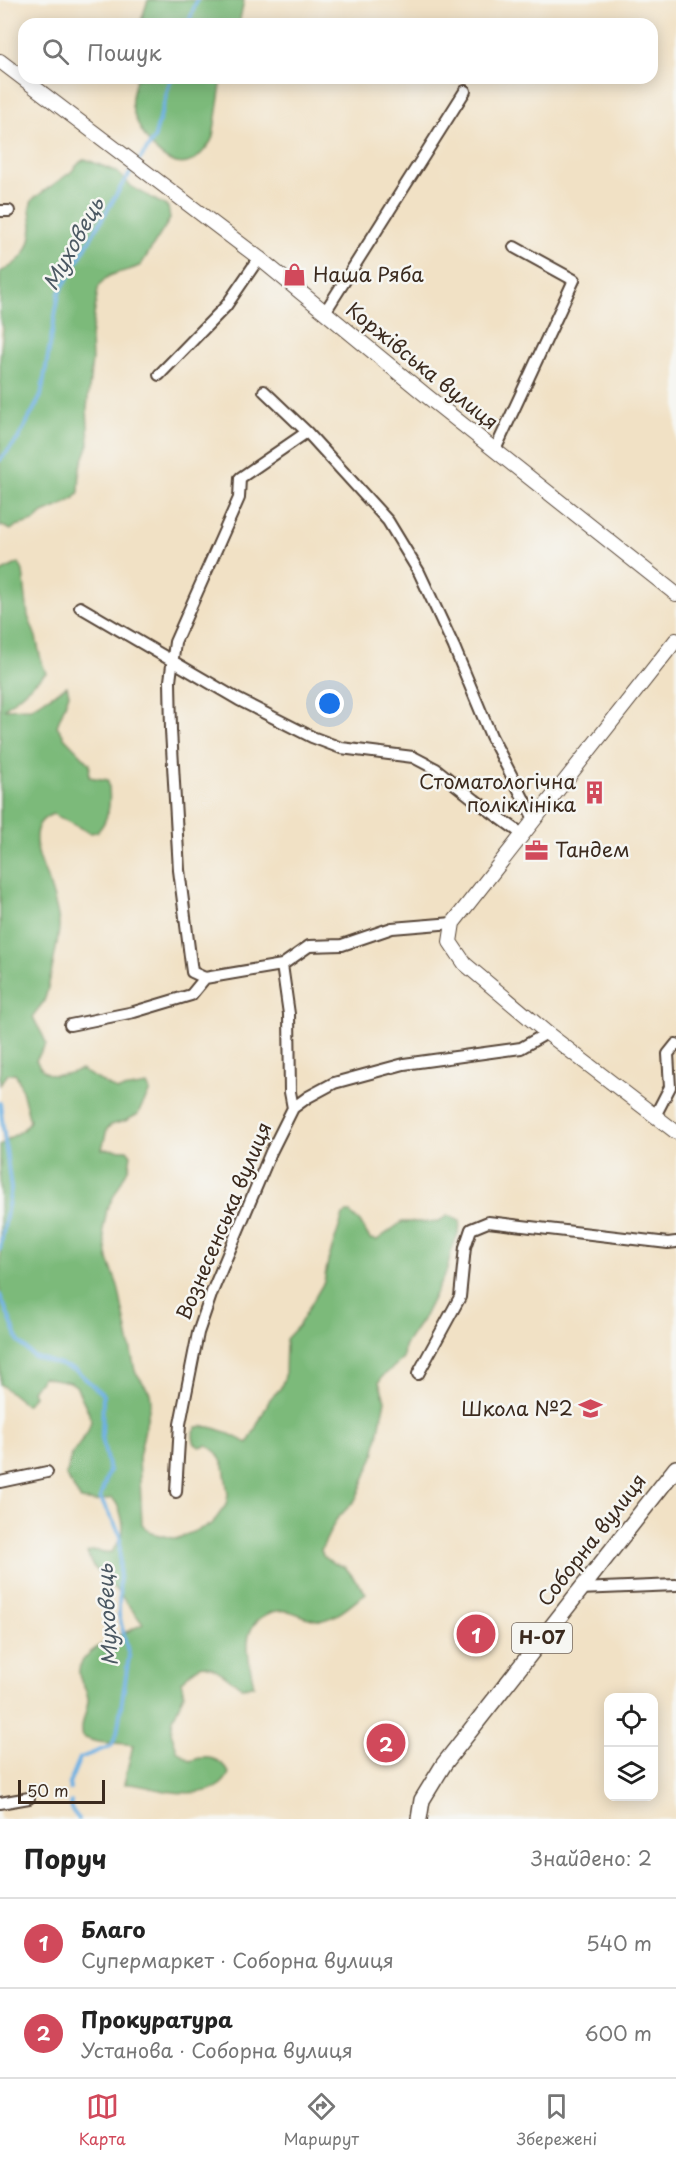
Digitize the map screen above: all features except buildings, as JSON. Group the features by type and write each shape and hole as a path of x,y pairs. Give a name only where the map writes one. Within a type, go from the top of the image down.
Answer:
{"main road":[{"name":"Соборна вулиця","path":"419,1816 422,1800 444,1764 676,1468"}],"street":[{"name":"Коржівська вулиця","path":"0,61 18,75"},
{"name":"Коржівська вулиця","path":"30,84 259,258 676,594"},
{"path":"325,312 465,91"},
{"path":"495,450 574,280 514,247"},
{"path":"159,375 226,306 259,258"},
{"path":"264,391 307,432 388,521 419,572 454,647 490,736 534,819"},
{"path":"307,432 240,478 239,498 175,642 170,681 171,730 179,870 192,972 204,978 282,965 309,946 342,945 392,928 453,924"},
{"path":"80,608 239,700 312,737 341,748 413,757 436,769 522,834"},
{"path":"676,640 453,924 450,942 465,964 547,1033 676,1132"},
{"name":"Вознесенська вулиця","path":"282,965 289,1014 290,1092 293,1108"},
{"path":"70,1025 134,1012 191,994 204,978"},
{"name":"Вознесенська вулиця","path":"176,1492 180,1424 198,1333 225,1260 271,1152 293,1108 334,1083 404,1064 521,1048 547,1033"},
{"path":"655,1116 670,1087 668,1054 676,1044"},
{"path":"418,1374 460,1297 465,1247 471,1229 488,1222 668,1243 676,1242"},
{"path":"0,1482 47,1472"},
{"path":"579,1590 676,1585"},
{"path":"0,1803 29,1798"}],"green space":[{"path":"148,0 244,0 240,18 142,18"},
{"path":"135,84 221,84 213,137 209,145 199,156 188,163 177,163 167,159 156,151 140,129 132,106"},
{"path":"85,159 117,172 132,187 168,207 170,219 141,265 111,275 101,283 98,289 91,337 92,360 87,409 89,444 80,468 79,492 75,498 43,513 34,521 16,526 11,530 0,527 0,359 3,328 0,318 0,272 19,260 27,249 32,227 30,209 33,199"},
{"path":"19,563 23,571 28,616 46,673 4,709 31,708 67,686 69,694 57,726 65,738 90,764 89,777 108,780 110,794 105,820 97,832 90,833 53,814 38,826 36,845 54,898 59,930 46,995 33,1016 46,1044 36,1060 44,1072 49,1074 61,1075 81,1070 117,1090 147,1085 150,1091 137,1115 111,1125 107,1129 102,1149 127,1150 131,1155 129,1167 107,1209 103,1230 108,1259 118,1286 135,1371 150,1393 151,1400 139,1457 142,1524 151,1533 176,1539 212,1524 226,1505 228,1495 224,1466 217,1453 207,1445 200,1447 195,1444 194,1431 197,1427 211,1427 248,1443 270,1399 280,1389 285,1376 286,1339 299,1325 324,1282 328,1261 343,1215 349,1212 360,1222 370,1239 377,1240 402,1222 438,1222 448,1215 460,1221 459,1233 453,1244 447,1270 423,1318 404,1346 403,1359 379,1382 385,1400 374,1456 356,1499 336,1520 321,1550 323,1556 345,1567 366,1593 340,1613 323,1620 315,1620 284,1610 274,1611 262,1617 255,1623 248,1639 254,1686 241,1687 215,1669 205,1665 197,1667 181,1681 184,1694 173,1719 171,1732 177,1750 190,1761 207,1758 217,1761 229,1773 218,1786 202,1792 174,1792 124,1784 133,1745 101,1742 83,1737 82,1728 88,1697 79,1674 80,1665 93,1650 114,1637 143,1624 93,1566 87,1553 112,1552 122,1535 121,1515 112,1498 96,1502 81,1500 66,1476 71,1456 87,1433 91,1421 76,1386 70,1382 43,1377 32,1390 34,1396 26,1405 0,1384 0,1146 24,1129 30,1121 15,1073 8,1074 0,1085 0,572"}],"waterway":[{"name":"Муховець","path":"190,18 197,0"},
{"name":"Муховець","path":"0,460 18,439 41,396 59,293 122,185 154,139 169,84"},
{"name":"Муховець","path":"0,1103 11,1189 0,1249"},
{"name":"Муховець","path":"0,1295 19,1342 33,1356 76,1370 103,1395 102,1437 109,1471 100,1498 120,1534 119,1615 129,1656 117,1733 111,1746 80,1758 69,1784 70,1789"},
{"name":"Муховець","path":"71,1802 71,1809 79,1819"}],"place":[{"name":"Наша Ряба","path":"295,275"},
{"name":"Стоматологічна поліклініка","path":"594,793"},
{"name":"Тандем","path":"537,850"},
{"name":"Школа №2","path":"591,1409"},
{"name":"Благо","path":"476,1634"},
{"name":"Прокуратура","path":"386,1743"}]}
